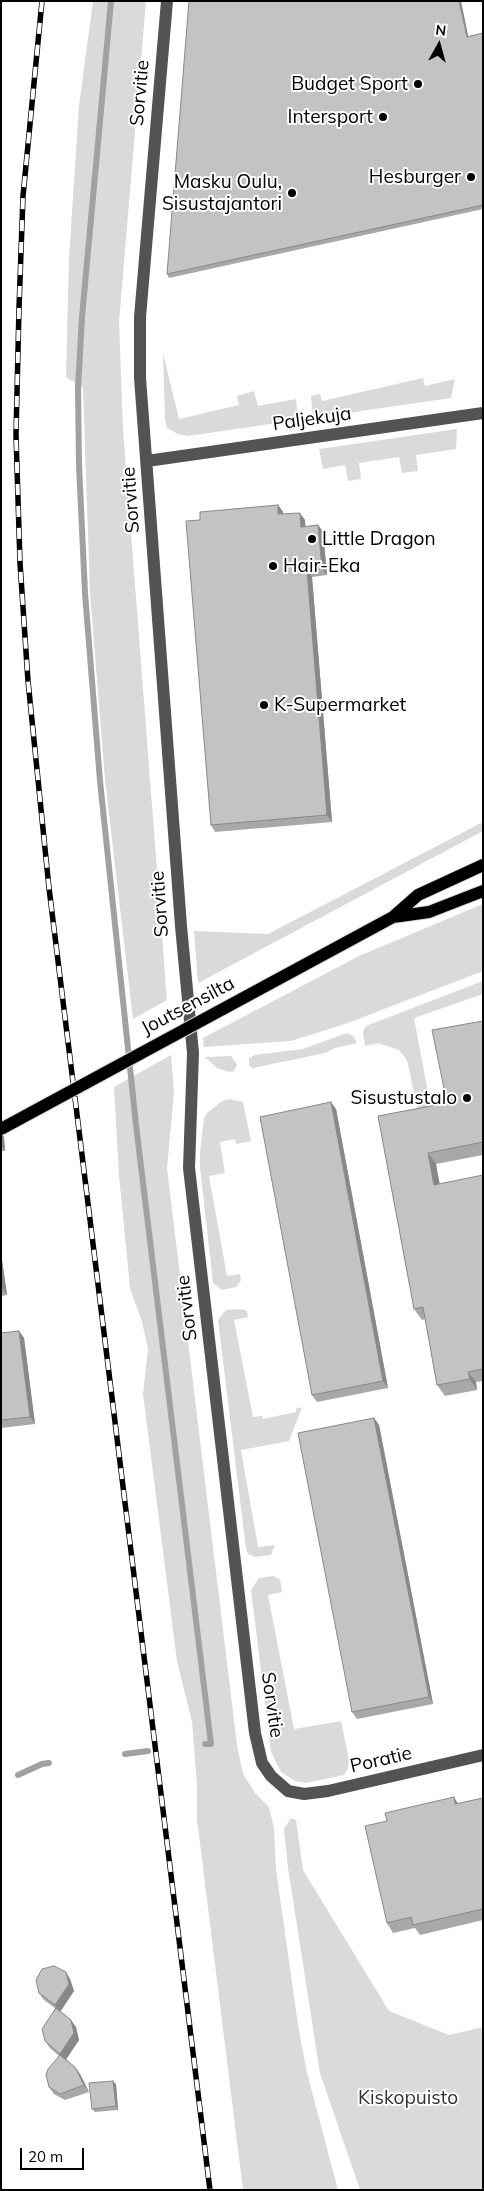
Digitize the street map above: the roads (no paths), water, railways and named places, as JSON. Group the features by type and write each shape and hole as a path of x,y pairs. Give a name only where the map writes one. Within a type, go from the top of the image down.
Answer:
{"main road":[{"path":"393,917 418,895 483,866"},
{"path":"393,917 429,912 483,891"},
{"name":"Joutsensilta","path":"1,1129 393,917"}],"street":[{"name":"Sorvitie","path":"167,1 140,317 140,378 180,926 193,1053 189,1168 256,1733 262,1763 271,1776 288,1790"},
{"name":"Paljekuja","path":"147,461 483,413"},
{"name":"Poratie","path":"288,1790 304,1794 328,1791 483,1755"}],"waterway":[{"path":"111,1 82,317 78,388 79,465 85,593 100,781 136,1125 211,1744 205,1744"},
{"path":"125,1754 148,1751"},
{"path":"18,1775 42,1764 49,1763"}],"railway":[{"path":"42,1 23,196 16,435 20,563 28,681 49,888 210,2190"}],"place":[{"name":"Budget Sport","path":"418,84"},
{"name":"Intersport","path":"383,117"},
{"name":"Hesburger","path":"471,177"},
{"name":"Masku Oulu, Sisustajantori","path":"292,193"},
{"name":"Little Dragon","path":"312,539"},
{"name":"Hair-Eka","path":"273,566"},
{"name":"K-Supermarket","path":"264,705"},
{"name":"Sisustustalo","path":"467,1098"}],"park label":[{"name":"Kiskopuisto","path":"408,2098"}]}
